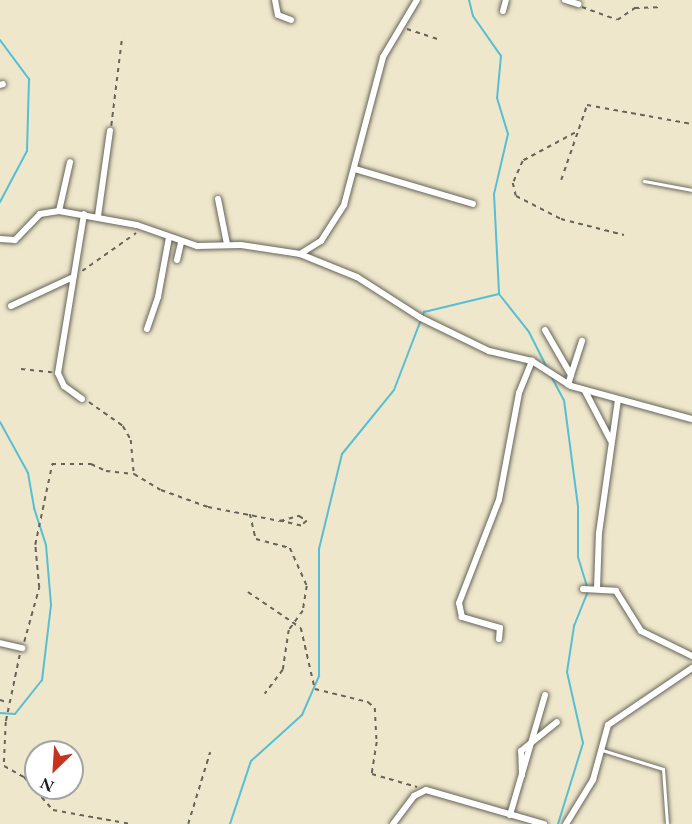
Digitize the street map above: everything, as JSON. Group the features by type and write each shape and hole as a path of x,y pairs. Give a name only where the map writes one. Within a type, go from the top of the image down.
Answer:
{"street":[{"path":"275,0 278,15 291,20"},
{"path":"315,259 321,241 344,205 355,169 359,136 383,57 417,0"},
{"path":"503,11 506,0"},
{"path":"565,0 578,4"},
{"path":"98,216 110,131"},
{"path":"59,211 70,162"},
{"path":"355,169 473,204"},
{"path":"218,199 227,244"},
{"path":"0,238 15,240 40,214 59,211 98,216 145,228 197,246 227,244 300,254 371,285 422,318 489,351 532,361 568,385 692,419"},
{"path":"82,399 64,386 59,371 71,278 84,214"},
{"path":"147,329 158,297 169,237"},
{"path":"300,254 321,241"},
{"path":"177,260 181,242"},
{"path":"11,306 71,278"},
{"path":"545,330 571,375"},
{"path":"568,385 582,340"},
{"path":"499,639 500,628 462,616 459,603 499,500 519,393 532,361"},
{"path":"585,391 612,441"},
{"path":"597,589 599,533 618,400"},
{"path":"583,590 597,589 620,594 628,613 641,631 692,656"},
{"path":"0,643 22,648"},
{"path":"566,824 585,796 602,750 604,734 613,720 692,668"},
{"path":"510,815 545,696"},
{"path":"533,739 557,722"},
{"path":"393,824 414,796 423,790 544,824"}],"lane":[{"path":"644,181 692,190"},
{"path":"602,750 663,769 667,824"}],"path":[{"path":"578,4 610,20 622,19 635,8 658,7"},
{"path":"402,27 438,39"},
{"path":"110,131 122,38"},
{"path":"561,180 575,133 587,105 692,124"},
{"path":"575,133 523,161 513,183 516,196 561,219 624,235"},
{"path":"71,278 124,238 145,228"},
{"path":"21,369 43,374 59,371"},
{"path":"82,399 123,426 131,440 134,474"},
{"path":"131,824 53,810 24,777 4,766 10,704 22,648 39,588 34,545 52,465 91,464 106,471 134,474 161,490 202,505 301,526 307,521 299,516 280,521"},
{"path":"250,514 256,539 285,544 303,570 306,600 289,630 283,670 266,694"},
{"path":"248,592 295,621 305,636 315,689 368,702 375,708 378,735 372,774 423,790"},
{"path":"0,699 10,704"},
{"path":"188,824 210,752"}],"waterway":[{"path":"469,0 473,16 501,56 497,98 508,134 494,194 499,294 529,332 547,368"},
{"path":"0,40 29,79 27,151 0,202"},
{"path":"230,824 251,761 302,715 319,676 319,549 342,454 394,390 424,312 499,294"},
{"path":"551,376 564,400 578,506 578,557 587,586"},
{"path":"0,422 28,473 34,508 46,545 51,605 42,680 15,714 0,713"},
{"path":"558,824 583,743 567,672 574,626 588,592"}]}
